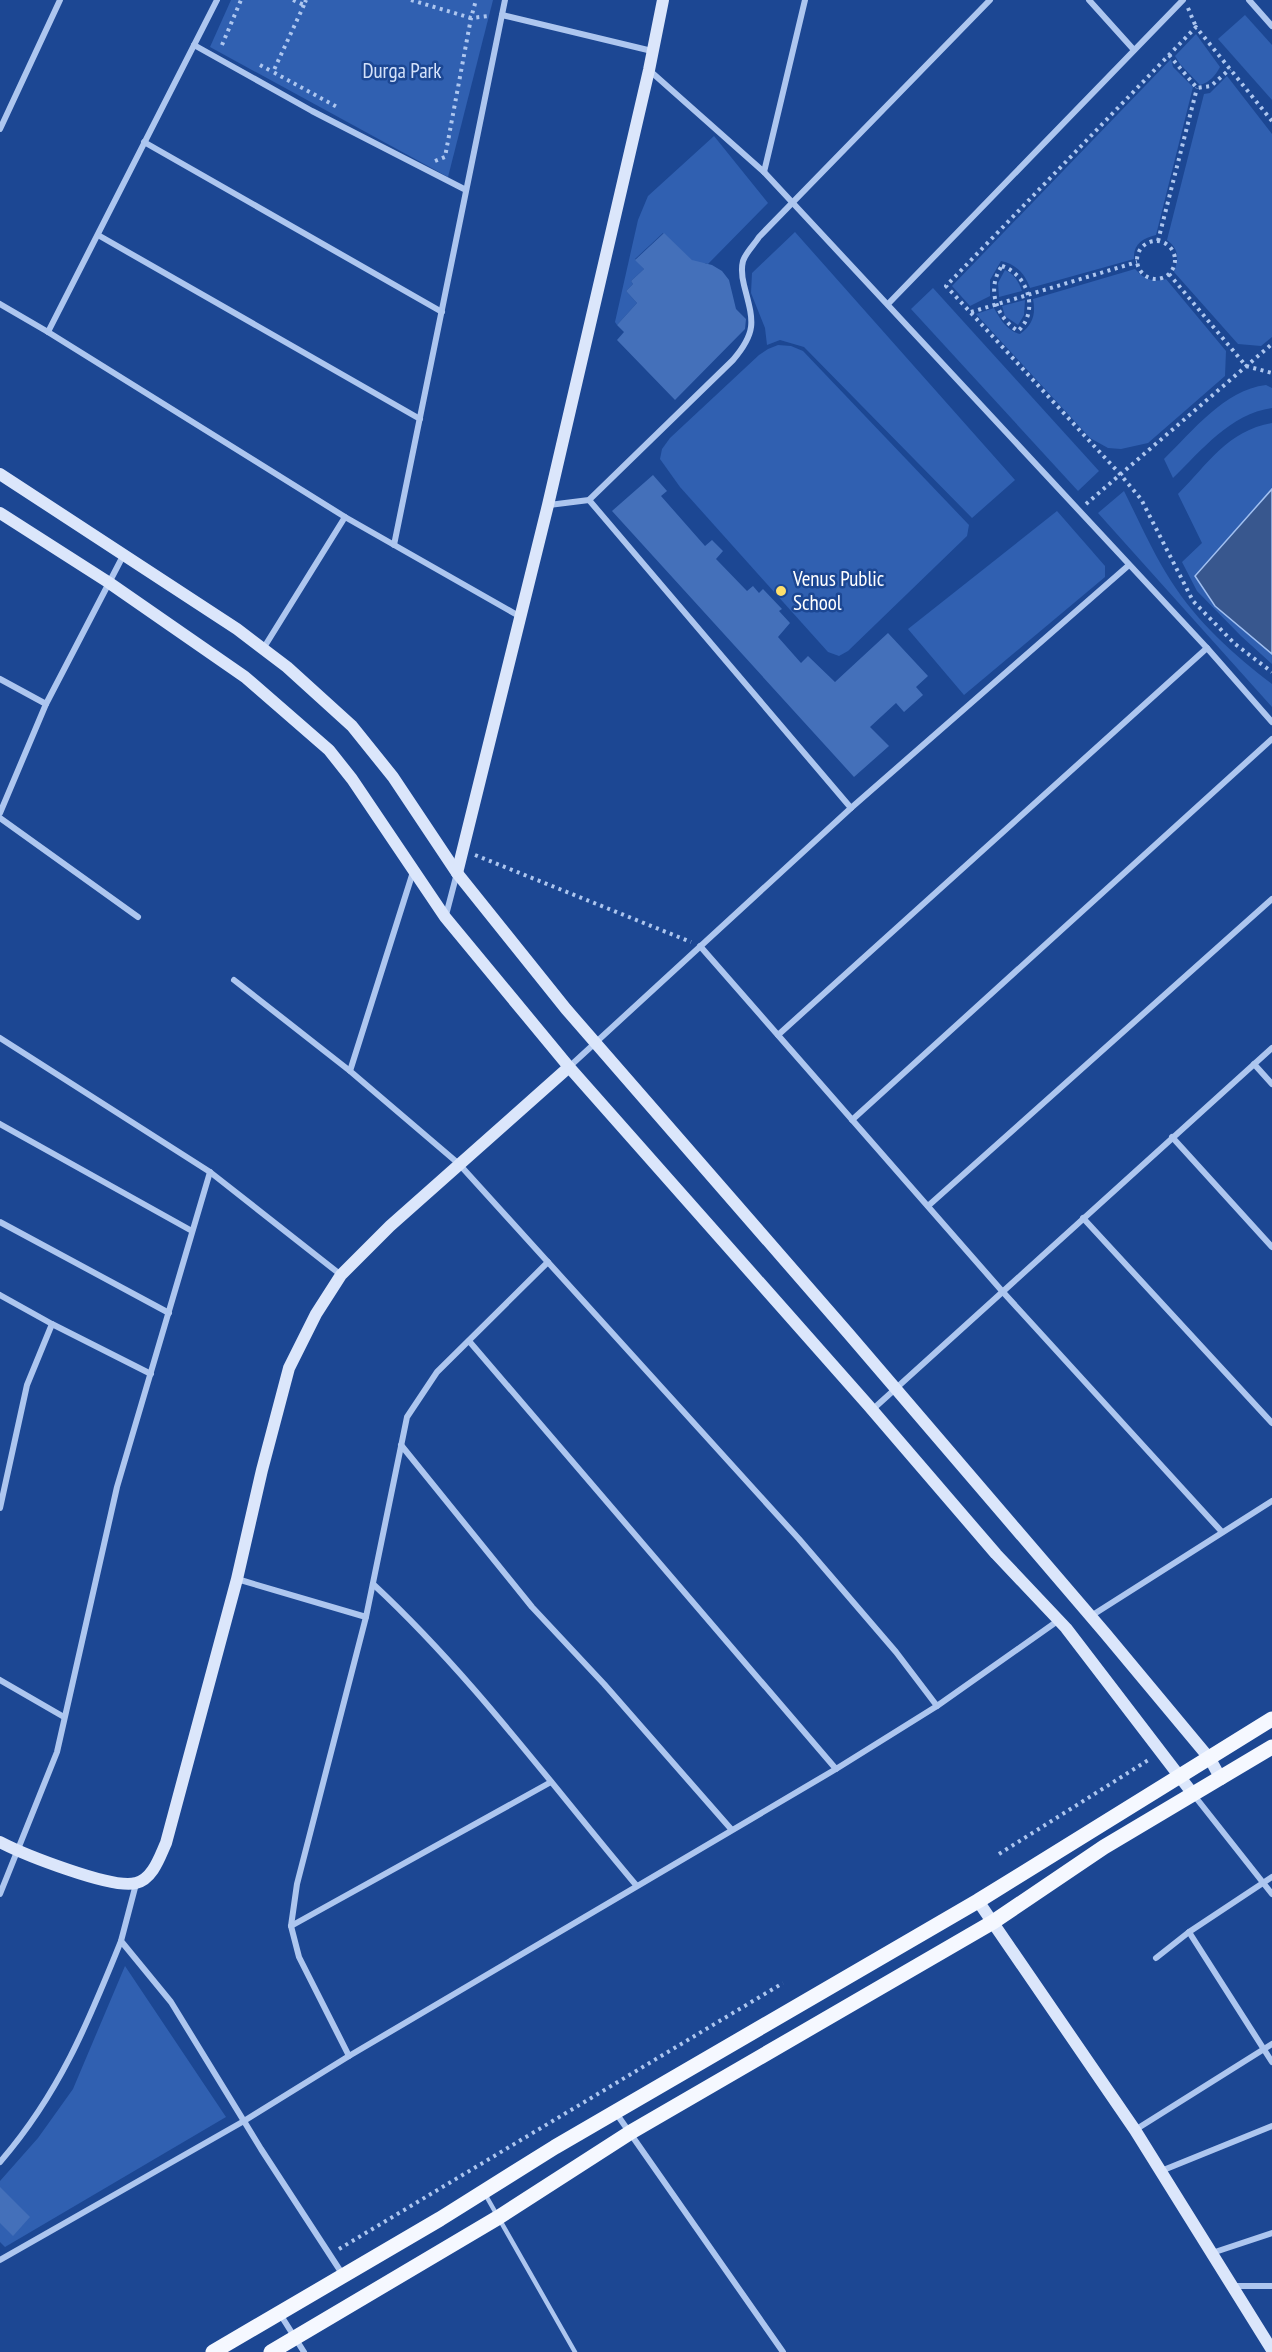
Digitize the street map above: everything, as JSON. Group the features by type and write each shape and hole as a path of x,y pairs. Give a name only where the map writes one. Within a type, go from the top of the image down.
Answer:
{"main road":[{"path":"213,2352 280,2314 555,2147 978,1901 1178,1775 1210,1759 1272,1719"},
{"path":"271,2352 499,2217 631,2132 993,1922 1104,1847 1272,1747"}],"street":[{"path":"0,129 60,0"},
{"path":"48,332 217,0"},
{"path":"394,545 505,0"},
{"path":"445,917 548,505 649,70 663,0"},
{"path":"764,171 805,0"},
{"path":"548,505 589,500 747,344 751,331 752,313 742,276 743,262 759,237 990,0"},
{"path":"1089,0 1134,50"},
{"path":"888,304 1183,0"},
{"path":"1248,0 1272,26"},
{"path":"502,15 652,51"},
{"path":"194,45 312,111 466,190"},
{"path":"649,70 764,171 794,202 1207,648 1272,722"},
{"path":"144,142 442,312"},
{"path":"98,234 420,419"},
{"path":"0,303 345,517 519,616"},
{"path":"0,474 263,649 322,696 376,753 457,873 596,1044 1091,1616 1210,1759 1221,1779"},
{"path":"589,500 850,808"},
{"path":"0,513 108,582 245,677 329,750 352,778 445,917 570,1067 996,1554 1059,1620 1272,1894"},
{"path":"263,649 345,517"},
{"path":"0,813 46,704 123,554"},
{"path":"0,1842 46,1863 90,1876 120,1883 136,1883 147,1877 166,1843 237,1579 262,1470 289,1368 316,1314 341,1275 390,1226 596,1044 850,808 1129,565"},
{"path":"778,1035 1207,648"},
{"path":"0,679 46,704"},
{"path":"852,1120 1272,739"},
{"path":"0,818 138,917"},
{"path":"350,1071 414,869"},
{"path":"928,1206 1272,899"},
{"path":"700,946 1002,1291 1222,1532"},
{"path":"234,980 350,1071 459,1164 799,1539 896,1652 937,1706"},
{"path":"0,1038 210,1172 341,1275"},
{"path":"872,1410 1272,1048"},
{"path":"1254,1064 1272,1084"},
{"path":"0,1124 192,1231"},
{"path":"1172,1137 1272,1247"},
{"path":"0,1894 57,1752 117,1487 210,1172"},
{"path":"1083,1218 1272,1423"},
{"path":"0,1222 169,1313"},
{"path":"349,2056 299,1956 291,1926 297,1884 366,1617 407,1417 437,1372 548,1262"},
{"path":"0,1295 151,1374"},
{"path":"0,1508 27,1385 52,1324"},
{"path":"469,1341 836,1769"},
{"path":"401,1444 532,1607 612,1693 731,1829"},
{"path":"1091,1616 1272,1501"},
{"path":"237,1579 366,1617"},
{"path":"373,1584 415,1623 451,1662 520,1742 636,1885"},
{"path":"0,2249 3,2258 244,2121 636,1885 836,1769 937,1706 1059,1620"},
{"path":"0,1680 64,1718"},
{"path":"291,1926 551,1782"},
{"path":"1155,1958 1189,1932 1272,1877"},
{"path":"0,2162 21,2138 74,2054 122,1941 136,1883"},
{"path":"978,1901 1135,2130 1272,2350"},
{"path":"1189,1932 1272,2062"},
{"path":"122,1941 171,2002 343,2275"},
{"path":"1135,2130 1272,2044"},
{"path":"615,2113 631,2132 783,2352"},
{"path":"1161,2171 1272,2126"},
{"path":"1212,2253 1272,2233"},
{"path":"1232,2286 1272,2286"},
{"path":"280,2314 304,2352"}],"lane":[{"path":"484,2191 575,2352"}],"path":[{"path":"231,50 221,45 241,0"},
{"path":"273,72 305,2 293,0"},
{"path":"411,0 471,18 502,15"},
{"path":"425,156 435,162 445,157 476,0"},
{"path":"1272,121 1196,27 946,286 1141,499 1193,601 1235,644 1272,672"},
{"path":"1169,55 1197,88"},
{"path":"252,61 344,111"},
{"path":"1197,88 1211,86 1230,69"},
{"path":"1158,241 1197,88"},
{"path":"1158,241 1165,243 1173,251 1175,263 1169,274 1158,279 1147,276 1139,268 1137,262 1143,246 1158,241"},
{"path":"970,312 1137,262"},
{"path":"1002,266 1014,270 1023,281 1028,295 1029,315 1025,325 1018,331 1003,318 996,304 994,283 1002,266"},
{"path":"1169,274 1246,366 1272,373"},
{"path":"1078,510 1272,344"},
{"path":"463,850 700,946"},
{"path":"999,1854 1160,1752"},
{"path":"330,2254 783,1983"}],"green space":[{"name":"Durga Park","path":"231,0 493,0 448,177 210,47"},
{"path":"1245,15 1272,45 1272,100 1218,39"},
{"path":"1196,34 1220,67 1212,78 1200,85 1175,56"},
{"path":"1171,59 1173,67 1193,87 1156,235 1140,242 1135,249 1134,259 1030,288 1019,270 1001,261 990,280 990,296 970,306 952,286"},
{"path":"1227,76 1272,134 1272,337 1261,346 1238,344 1174,272 1177,254 1167,240 1204,94 1210,93"},
{"path":"714,136 768,203 708,264 705,263 703,271 663,233 635,259 644,269 631,281 633,284 626,291 637,303 617,325 615,322 638,220 648,196"},
{"path":"795,232 1015,480 972,518 804,347 780,340 767,345 765,328 751,293 752,273"},
{"path":"1135,269 1149,279 1157,281 1166,279 1226,351 1225,376 1148,443 1121,449 1108,448 1090,438 976,314 994,308 1008,327 1020,334 1028,327 1032,319 1033,299"},
{"path":"1005,270 1016,279 1022,291 999,297 998,283"},
{"path":"933,288 1099,471 1078,491 911,309"},
{"path":"1025,300 1024,315 1018,325 1005,316 1002,306"},
{"path":"778,345 791,346 803,351 969,525 967,536 848,651 839,656 828,652 680,487 660,459 662,449 670,438 759,355"},
{"path":"1266,385 1272,388 1272,408 1257,412 1230,425 1173,478 1164,459 1210,413 1236,395 1251,388"},
{"path":"1272,423 1272,664 1197,591 1182,562 1202,543 1178,494 1230,441 1256,427"},
{"path":"1124,491 1158,559 1181,596 1217,637 1272,684 1272,707 1098,513"},
{"path":"1057,511 1105,566 1105,577 964,695 908,629"},
{"path":"125,1966 226,2117 5,2247 0,2242 0,2181 38,2138 73,2089"}],"shaded area":[{"path":"1272,489 1272,654 1215,606 1195,576"}],"building":[{"path":"664,233 692,260 712,265 722,271 729,280 736,309 746,319 745,329 675,400 617,340 624,332 617,325 637,303 626,291 633,284 631,281 644,269 635,260"},
{"path":"653,475 667,491 661,496 705,546 712,540 723,551 716,559 747,591 753,586 759,593 763,589 782,609 779,611 790,623 778,637 801,663 808,656 835,682 888,633 928,676 916,687 923,695 904,712 896,703 870,727 889,746 854,777 612,511"},
{"path":"0,2187 30,2217 13,2236 0,2223"}],"place":[{"name":"Venus Public School","path":"781,591"}]}
